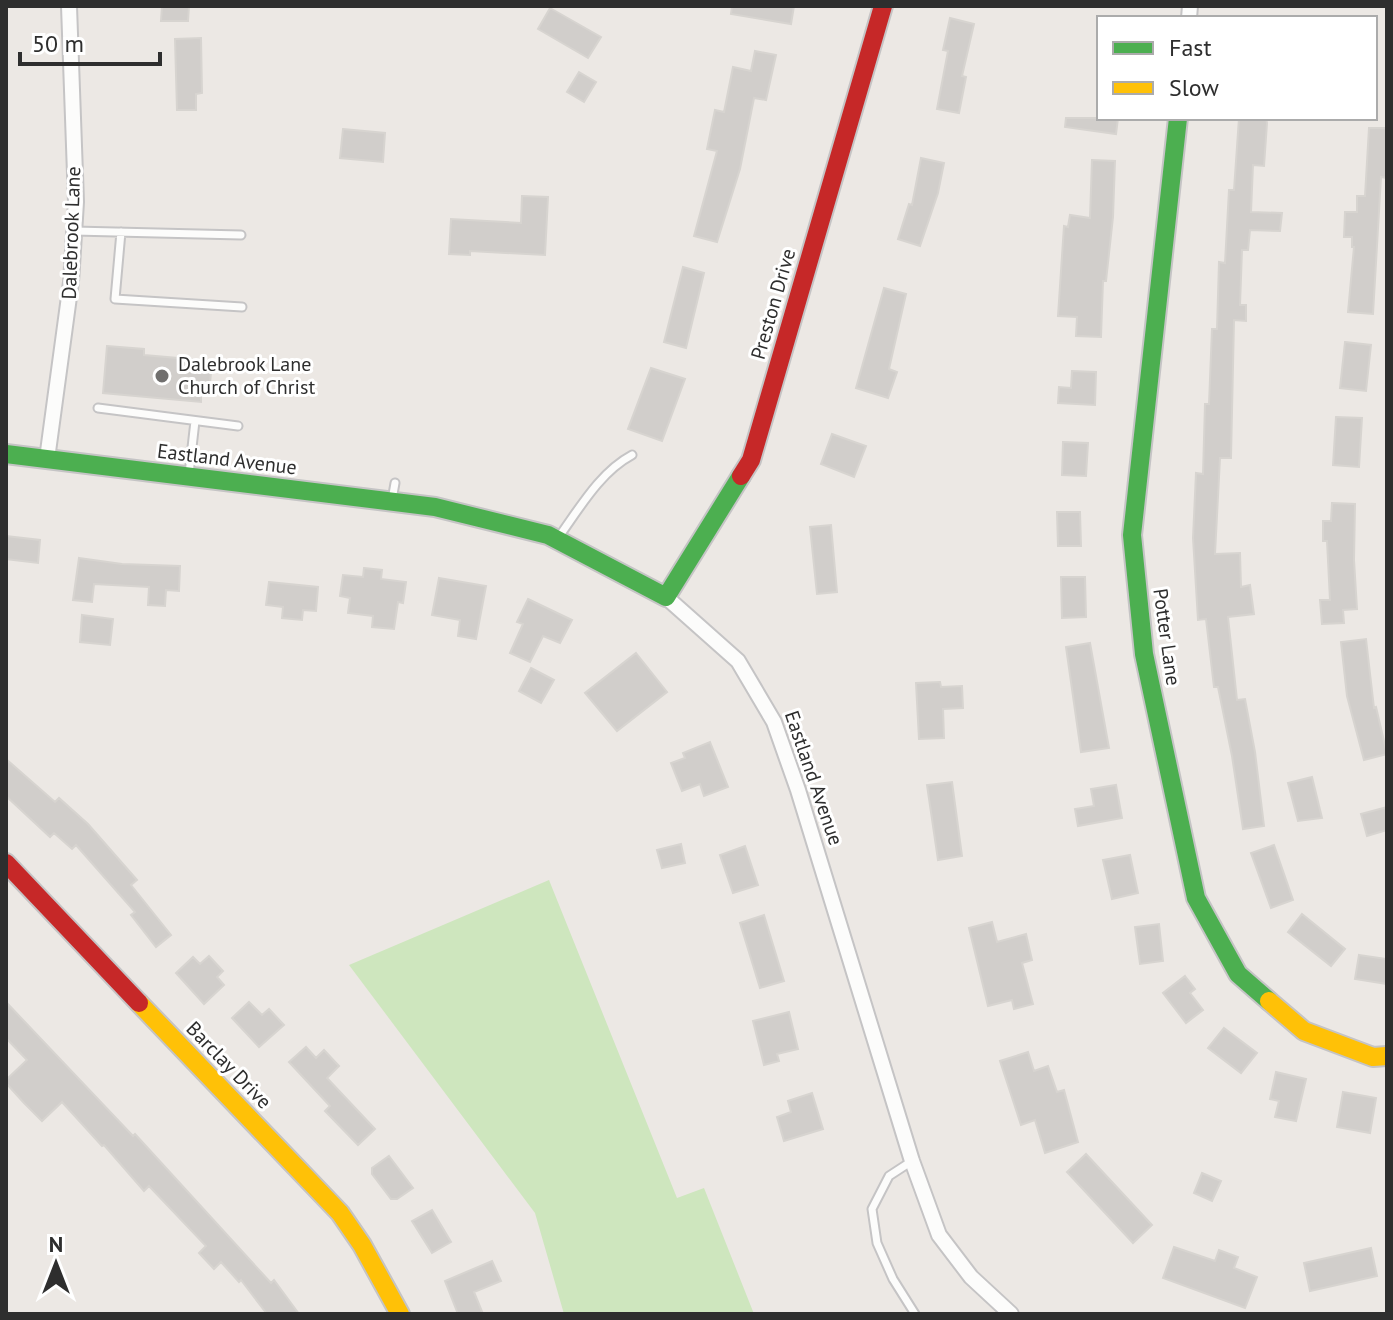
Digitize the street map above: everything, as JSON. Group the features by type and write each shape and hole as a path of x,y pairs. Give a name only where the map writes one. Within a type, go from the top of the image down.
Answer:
{"street":[{"name":"Dalebrook Lane","path":"47,459 70,296 76,202 69,6"},
{"name":"Preston Drive","path":"666,597 751,460 883,6"},
{"name":"Potter Lane","path":"1178,120 1132,535 1144,654 1196,898 1238,974 1304,1031 1373,1057 1387,1056"},
{"name":"Eastland Avenue","path":"6,454 435,507 548,535 666,597 738,661 774,722 798,790 912,1161 939,1235 971,1277 1011,1314"},
{"name":"Barclay Drive","path":"6,863 340,1213 362,1245 400,1314"}],"lane":[{"path":"74,231 241,235"},
{"path":"121,232 115,299 242,307"},
{"path":"98,408 238,426"},
{"path":"189,477 195,421"},
{"path":"556,540 589,494 622,460 632,455"},
{"path":"392,502 395,483"},
{"path":"912,1161 889,1176 872,1209 877,1243 893,1279 915,1314"}],"green space":[{"path":"549,880 677,1198 704,1188 754,1314 564,1314 535,1213 349,965"}],"building":[{"path":"162,6 189,6 188,21 161,21"},
{"path":"732,6 794,6 791,24 731,14"},
{"path":"550,8 601,37 588,58 538,29"},
{"path":"950,18 974,24 962,76 966,77 959,113 937,109 948,51 943,50"},
{"path":"201,38 202,93 196,94 196,110 177,110 175,39"},
{"path":"755,51 776,55 766,100 754,98 740,169 717,242 694,236 717,151 707,149 715,110 724,112 733,67 751,71"},
{"path":"579,72 596,82 584,102 567,92"},
{"path":"1066,118 1118,120 1116,134 1065,127"},
{"path":"1239,120 1266,120 1264,166 1253,165 1251,212 1282,213 1280,231 1250,230 1248,250 1242,250 1240,305 1246,305 1246,321 1234,320 1231,458 1220,458 1215,554 1240,553 1241,587 1250,585 1254,614 1228,617 1237,700 1245,699 1264,826 1243,829 1218,687 1214,687 1206,619 1198,620 1193,538 1196,473 1203,474 1212,329 1217,329 1219,262 1225,263 1229,190 1234,190"},
{"path":"1369,128 1387,128 1387,178 1381,177 1373,314 1348,312 1354,247 1352,237 1344,237 1345,212 1357,212 1357,196 1365,196"},
{"path":"343,129 385,133 383,162 340,158"},
{"path":"921,158 944,163 938,193 920,246 898,239 909,204 912,205"},
{"path":"1092,160 1115,161 1113,217 1106,281 1103,281 1101,337 1076,336 1077,317 1058,316 1064,226 1068,227 1070,215 1090,218"},
{"path":"522,196 548,197 545,255 470,251 470,255 449,254 451,219 521,223"},
{"path":"683,267 704,273 686,348 664,342"},
{"path":"884,288 906,294 889,369 897,372 888,398 856,388"},
{"path":"1345,342 1371,345 1366,391 1340,388"},
{"path":"107,346 144,349 144,355 212,361 209,395 201,394 201,402 103,393"},
{"path":"651,368 685,379 662,441 628,429"},
{"path":"1072,371 1096,372 1095,405 1058,403 1059,387 1071,388"},
{"path":"1336,417 1362,418 1359,467 1333,465"},
{"path":"832,434 866,446 854,477 821,464"},
{"path":"1063,442 1088,443 1086,476 1062,475"},
{"path":"1332,503 1355,504 1357,609 1343,610 1344,623 1322,624 1320,600 1330,600 1323,521 1331,521"},
{"path":"1057,512 1080,512 1081,546 1058,546"},
{"path":"831,525 837,592 817,594 810,527"},
{"path":"6,536 40,540 38,563 6,559"},
{"path":"79,558 122,564 180,566 179,591 166,590 165,606 148,605 149,587 94,584 92,602 73,600"},
{"path":"364,568 382,570 381,579 406,582 403,603 398,602 394,629 372,627 373,616 348,613 350,598 340,596 343,575 363,577"},
{"path":"1061,577 1085,577 1086,617 1062,618"},
{"path":"439,578 486,586 476,639 458,636 460,620 432,615"},
{"path":"269,582 318,587 316,611 303,610 302,620 282,618 283,607 266,605"},
{"path":"528,599 572,620 560,643 543,636 530,662 510,653 523,624 517,622"},
{"path":"82,615 113,619 110,645 80,642"},
{"path":"1366,639 1374,708 1387,754 1364,760 1347,696 1341,642"},
{"path":"1090,643 1109,748 1081,752 1066,647"},
{"path":"636,653 667,692 617,731 585,693"},
{"path":"531,668 554,680 541,703 519,691"},
{"path":"940,682 941,687 962,686 963,708 943,709 944,738 919,739 916,683"},
{"path":"710,742 728,787 704,796 700,784 682,791 671,763 685,758 683,753"},
{"path":"6,759 55,802 59,798 88,824 137,880 131,885 171,935 156,947 131,915 135,912 76,845 72,849 54,833 50,837 6,796"},
{"path":"1312,777 1322,818 1298,821 1288,783"},
{"path":"952,782 962,856 938,860 927,785"},
{"path":"1116,785 1122,818 1078,826 1075,809 1094,806 1091,789"},
{"path":"1387,807 1387,830 1367,836 1361,814"},
{"path":"681,844 685,863 662,868 657,850"},
{"path":"1274,845 1293,900 1271,908 1251,853"},
{"path":"745,846 758,885 733,893 720,855"},
{"path":"1130,855 1138,893 1112,899 1103,860"},
{"path":"1302,914 1345,949 1331,966 1288,932"},
{"path":"764,915 784,981 760,988 740,923"},
{"path":"992,922 997,942 1026,934 1032,960 1022,963 1033,1004 1014,1009 1012,1000 988,1006 969,928"},
{"path":"1159,924 1163,961 1140,964 1135,927"},
{"path":"1359,955 1387,959 1387,984 1355,979"},
{"path":"209,956 223,971 217,977 224,985 204,1004 176,973 193,957 200,964"},
{"path":"1185,976 1195,989 1190,993 1203,1010 1186,1023 1163,993"},
{"path":"6,1002 133,1136 135,1134 271,1283 274,1280 299,1314 267,1314 241,1280 239,1282 221,1262 214,1269 199,1253 206,1246 149,1186 144,1191 62,1102 42,1121 24,1103 6,1083 27,1060 6,1038"},
{"path":"249,1002 262,1015 269,1009 284,1025 259,1047 232,1018"},
{"path":"789,1012 798,1049 777,1054 779,1061 764,1065 753,1021"},
{"path":"1224,1028 1257,1053 1241,1073 1208,1048"},
{"path":"306,1047 316,1058 324,1050 339,1066 327,1078 375,1129 358,1145 325,1111 330,1106 289,1062"},
{"path":"1028,1052 1034,1071 1048,1066 1057,1092 1064,1090 1078,1142 1045,1153 1035,1120 1021,1125 1000,1061"},
{"path":"1276,1072 1306,1079 1296,1121 1275,1117 1279,1101 1270,1099"},
{"path":"1343,1092 1376,1098 1370,1133 1337,1127"},
{"path":"812,1093 823,1129 784,1141 777,1117 791,1112 788,1101"},
{"path":"1086,1154 1152,1225 1133,1243 1067,1172"},
{"path":"389,1156 413,1188 397,1199 391,1199 372,1174 372,1168"},
{"path":"1202,1173 1221,1181 1212,1201 1194,1193"},
{"path":"432,1210 451,1242 432,1253 412,1221"},
{"path":"1174,1247 1215,1261 1219,1250 1238,1257 1234,1268 1257,1277 1245,1308 1163,1278"},
{"path":"1371,1248 1377,1276 1310,1291 1304,1263"},
{"path":"492,1261 501,1281 474,1292 483,1314 458,1314 445,1281"}],"traffic: fast":[{"path":"1178,120 1132,535 1144,654 1196,898 1238,974 1269,1001"},
{"path":"6,454 435,507 548,535 666,597 741,476"}],"traffic: slow":[{"path":"1269,1001 1304,1031 1373,1057 1387,1056"},
{"path":"139,1003 340,1213 362,1245 400,1314"}],"traffic: jam":[{"path":"741,476 751,460 883,6"},
{"path":"6,863 139,1003"}],"place":[{"name":"Dalebrook Lane Church of Christ","path":"162,376"}]}
